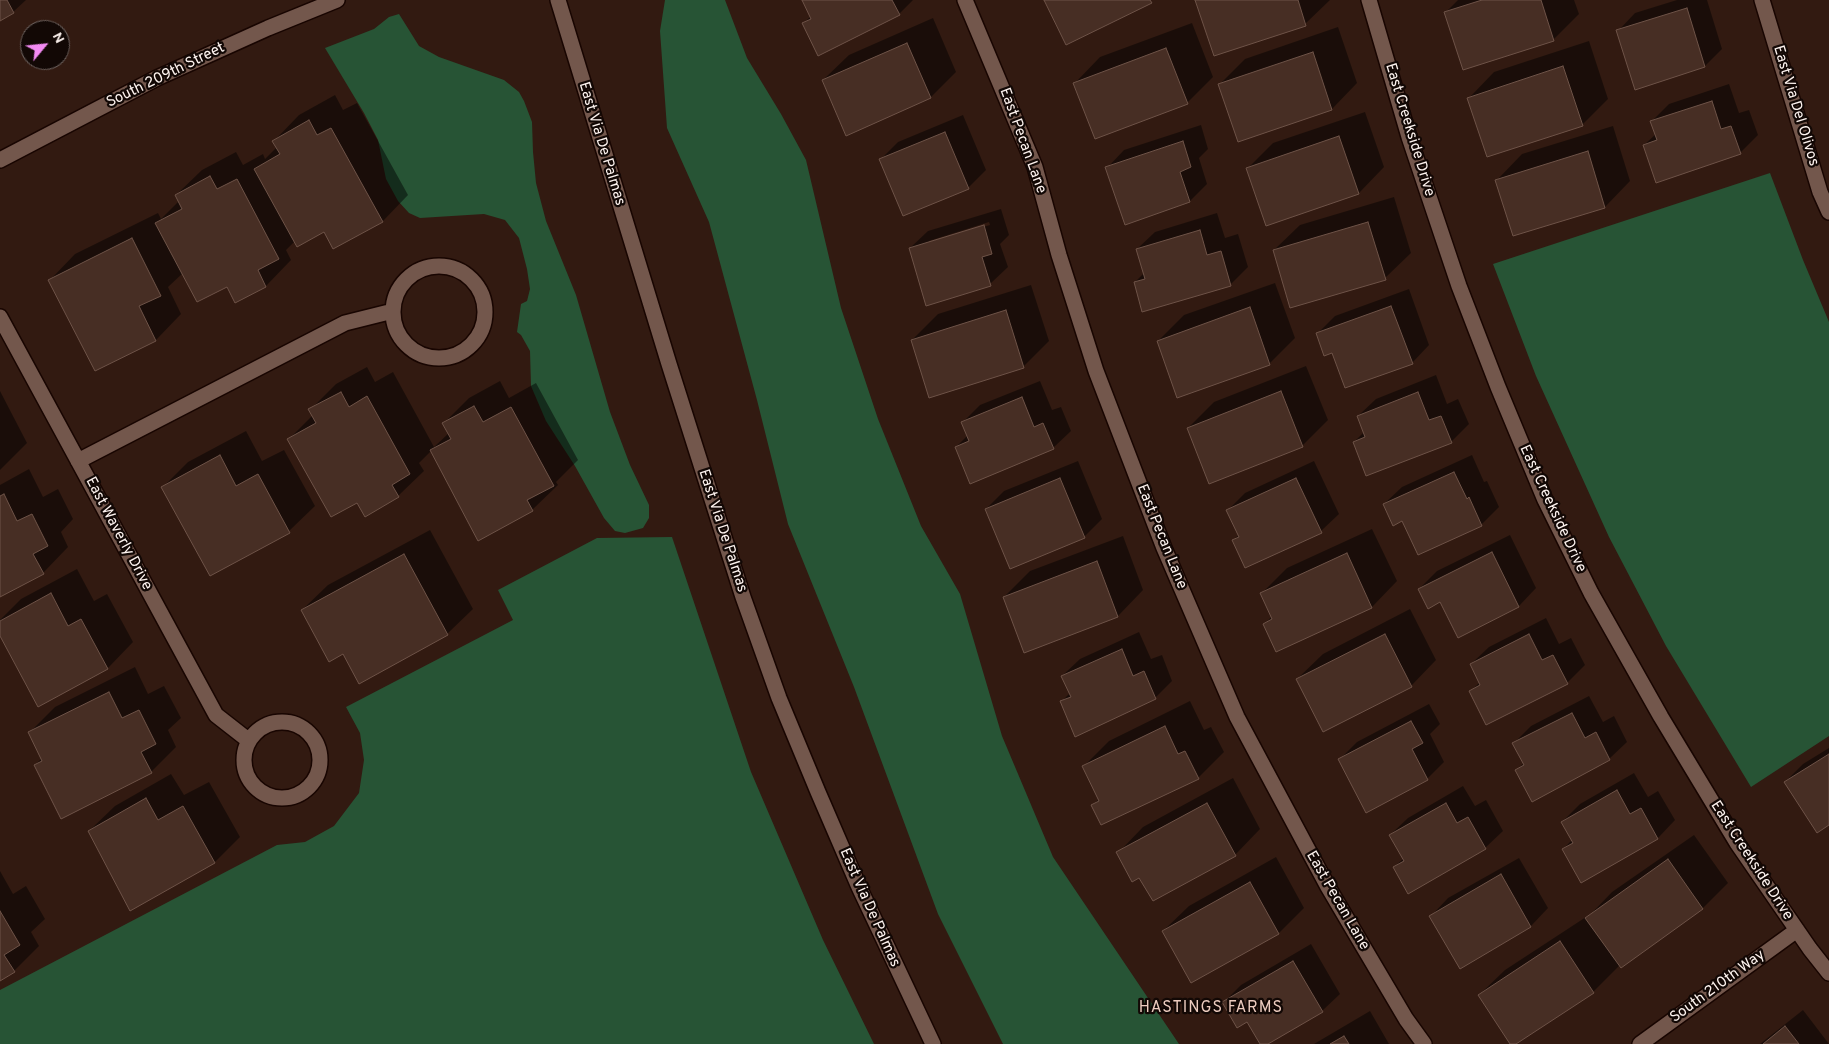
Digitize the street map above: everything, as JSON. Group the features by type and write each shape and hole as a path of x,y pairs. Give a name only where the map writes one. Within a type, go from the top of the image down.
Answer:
{"street":[{"name":"South 209th Street","path":"0,160 157,78 268,28 337,0"},
{"name":"East Via De Palmas","path":"558,0 678,393 743,597 780,698 818,792 859,887 933,1044"},
{"name":"East Pecan Lane","path":"964,0 1035,167 1059,255 1099,381 1164,548 1237,717 1328,887 1406,1019 1424,1044"},
{"name":"East Creekside Drive","path":"1369,0 1409,138 1459,286 1545,500 1591,593 1661,717 1737,843 1829,973"},
{"name":"East Via Del Olivos","path":"1762,0 1825,190 1829,212"},
{"path":"444,265 459,270 472,278 480,291 485,306 480,336 470,347 457,355 442,358 427,357 413,350 402,340 395,326 393,311 399,289 403,282 414,272 429,266 444,265"},
{"path":"78,461 345,323 393,311"},
{"name":"East Waverly Drive","path":"0,316 216,715 248,740"},
{"path":"282,721 295,723 307,730 315,741 319,753 319,766 315,779 297,795 286,798 273,797 262,793 246,775 243,763 244,751 248,740 257,730 268,724 282,721"},
{"name":"South 210th Way","path":"1640,1044 1797,930"}],"green space":[{"path":"665,0 725,0 747,58 806,160 841,308 878,419 921,526 960,594 1002,736 1053,857 1179,1044 1003,1044 938,914 854,687 788,524 709,222 667,128 660,31"},
{"path":"399,14 419,46 439,57 504,80 519,92 524,101 532,122 536,183 546,221 576,295 610,412 630,465 649,505 649,518 643,528 625,533 615,531 604,518 575,466 546,421 531,386 530,351 521,335 517,332 521,304 527,301 530,289 519,238 505,220 484,214 420,218 409,213 398,201 386,179 378,140 325,48 374,29 389,17"},
{"path":"1770,173 1829,322 1829,736 1751,787 1666,646 1609,537 1536,376 1493,264"},
{"path":"672,537 751,772 823,940 874,1044 0,1044 0,990 277,845 305,842 334,826 359,793 364,760 360,733 346,707 513,620 498,590 597,538"}],"building":[{"path":"0,0 7,0 14,13 0,21"},
{"path":"802,0 892,0 900,15 818,56 802,23 811,19"},
{"path":"1044,0 1150,0 1152,3 1066,45"},
{"path":"1195,0 1298,0 1306,26 1214,56"},
{"path":"1482,0 1541,0 1554,41 1463,70 1444,12"},
{"path":"1687,8 1705,67 1635,90 1616,30"},
{"path":"907,43 931,98 846,136 822,80"},
{"path":"1166,48 1188,104 1095,139 1073,83"},
{"path":"1313,52 1332,110 1238,142 1218,84"},
{"path":"1563,66 1583,126 1487,157 1467,98"},
{"path":"1712,101 1721,129 1731,126 1741,154 1656,183 1643,145 1657,140 1650,121"},
{"path":"309,120 317,135 331,128 383,222 333,249 324,232 297,247 254,169 280,154 272,141"},
{"path":"945,132 969,189 903,216 879,159"},
{"path":"1339,136 1359,194 1266,226 1246,168"},
{"path":"1183,141 1191,167 1180,172 1190,202 1125,225 1105,167"},
{"path":"1588,151 1605,208 1513,236 1495,180"},
{"path":"210,176 217,189 237,179 279,259 258,270 266,287 235,303 227,287 197,302 155,223 182,209 175,195"},
{"path":"1368,222 1386,280 1290,308 1273,250"},
{"path":"984,225 992,254 982,257 991,286 926,306 909,248"},
{"path":"1200,230 1207,255 1221,251 1231,286 1142,312 1134,282 1145,279 1136,249"},
{"path":"132,238 161,296 139,306 156,341 95,371 48,280"},
{"path":"1391,306 1413,364 1345,388 1332,353 1324,356 1316,333"},
{"path":"1250,307 1270,365 1177,398 1157,341"},
{"path":"1006,310 1024,368 929,398 911,340"},
{"path":"1281,391 1303,447 1209,484 1187,428"},
{"path":"341,392 349,407 367,396 410,474 392,485 399,497 365,517 357,503 331,517 287,439 316,423 308,409"},
{"path":"1418,392 1429,420 1441,416 1452,443 1366,476 1353,442 1365,437 1357,416"},
{"path":"1022,397 1034,427 1043,423 1054,449 970,484 955,447 969,441 961,422"},
{"path":"474,406 483,422 511,407 554,486 527,500 533,511 478,541 430,450 451,439 442,423"},
{"path":"220,455 236,486 258,474 290,533 210,576 161,487"},
{"path":"1454,472 1467,499 1469,497 1482,526 1418,555 1402,521 1393,526 1383,504"},
{"path":"1060,478 1085,538 1010,569 985,509"},
{"path":"1296,478 1322,533 1245,568 1232,540 1239,537 1226,510"},
{"path":"4,494 17,521 32,514 48,546 33,554 44,574 0,597 0,496"},
{"path":"1492,552 1519,607 1458,638 1440,602 1428,609 1418,589"},
{"path":"1347,553 1372,608 1276,652 1263,624 1272,619 1260,593"},
{"path":"404,554 448,635 359,684 343,654 329,662 301,610"},
{"path":"1097,561 1118,617 1024,653 1003,597"},
{"path":"51,593 68,626 81,619 108,669 38,707 0,636 0,621"},
{"path":"1385,634 1412,687 1323,732 1296,679"},
{"path":"1529,634 1542,660 1553,655 1568,684 1486,725 1469,691 1480,685 1470,664"},
{"path":"1122,649 1133,676 1144,671 1156,699 1075,737 1060,701 1071,697 1061,676"},
{"path":"109,692 122,718 139,710 156,744 141,752 152,773 61,819 34,765 42,761 28,732"},
{"path":"1572,713 1585,738 1596,732 1610,760 1532,802 1515,770 1524,765 1512,743"},
{"path":"1411,721 1423,743 1412,749 1428,780 1366,813 1338,759"},
{"path":"1165,726 1178,754 1185,751 1199,779 1101,825 1091,805 1099,801 1082,766"},
{"path":"1829,754 1829,825 1817,833 1784,782"},
{"path":"1617,790 1630,814 1641,808 1658,839 1581,883 1562,849 1573,843 1561,822"},
{"path":"146,798 158,820 183,806 215,863 130,911 88,831"},
{"path":"1207,803 1236,856 1153,901 1139,878 1132,882 1116,852"},
{"path":"1446,803 1457,823 1468,817 1486,849 1408,894 1393,867 1404,861 1389,835"},
{"path":"1668,859 1703,909 1621,968 1585,918"},
{"path":"1501,874 1531,927 1460,969 1429,916"},
{"path":"1250,882 1279,934 1191,983 1162,931"},
{"path":"0,911 20,945 4,955 15,972 0,981"},
{"path":"1560,941 1594,993 1516,1044 1510,1044 1478,995"},
{"path":"1293,961 1323,1012 1268,1044 1260,1044 1247,1022 1237,1028 1222,1002"},
{"path":"1785,1026 1799,1044 1763,1044"},
{"path":"1344,1036 1349,1044 1330,1044"}],"district":[{"name":"HASTINGS FARMS","path":"1211,1009"}]}
